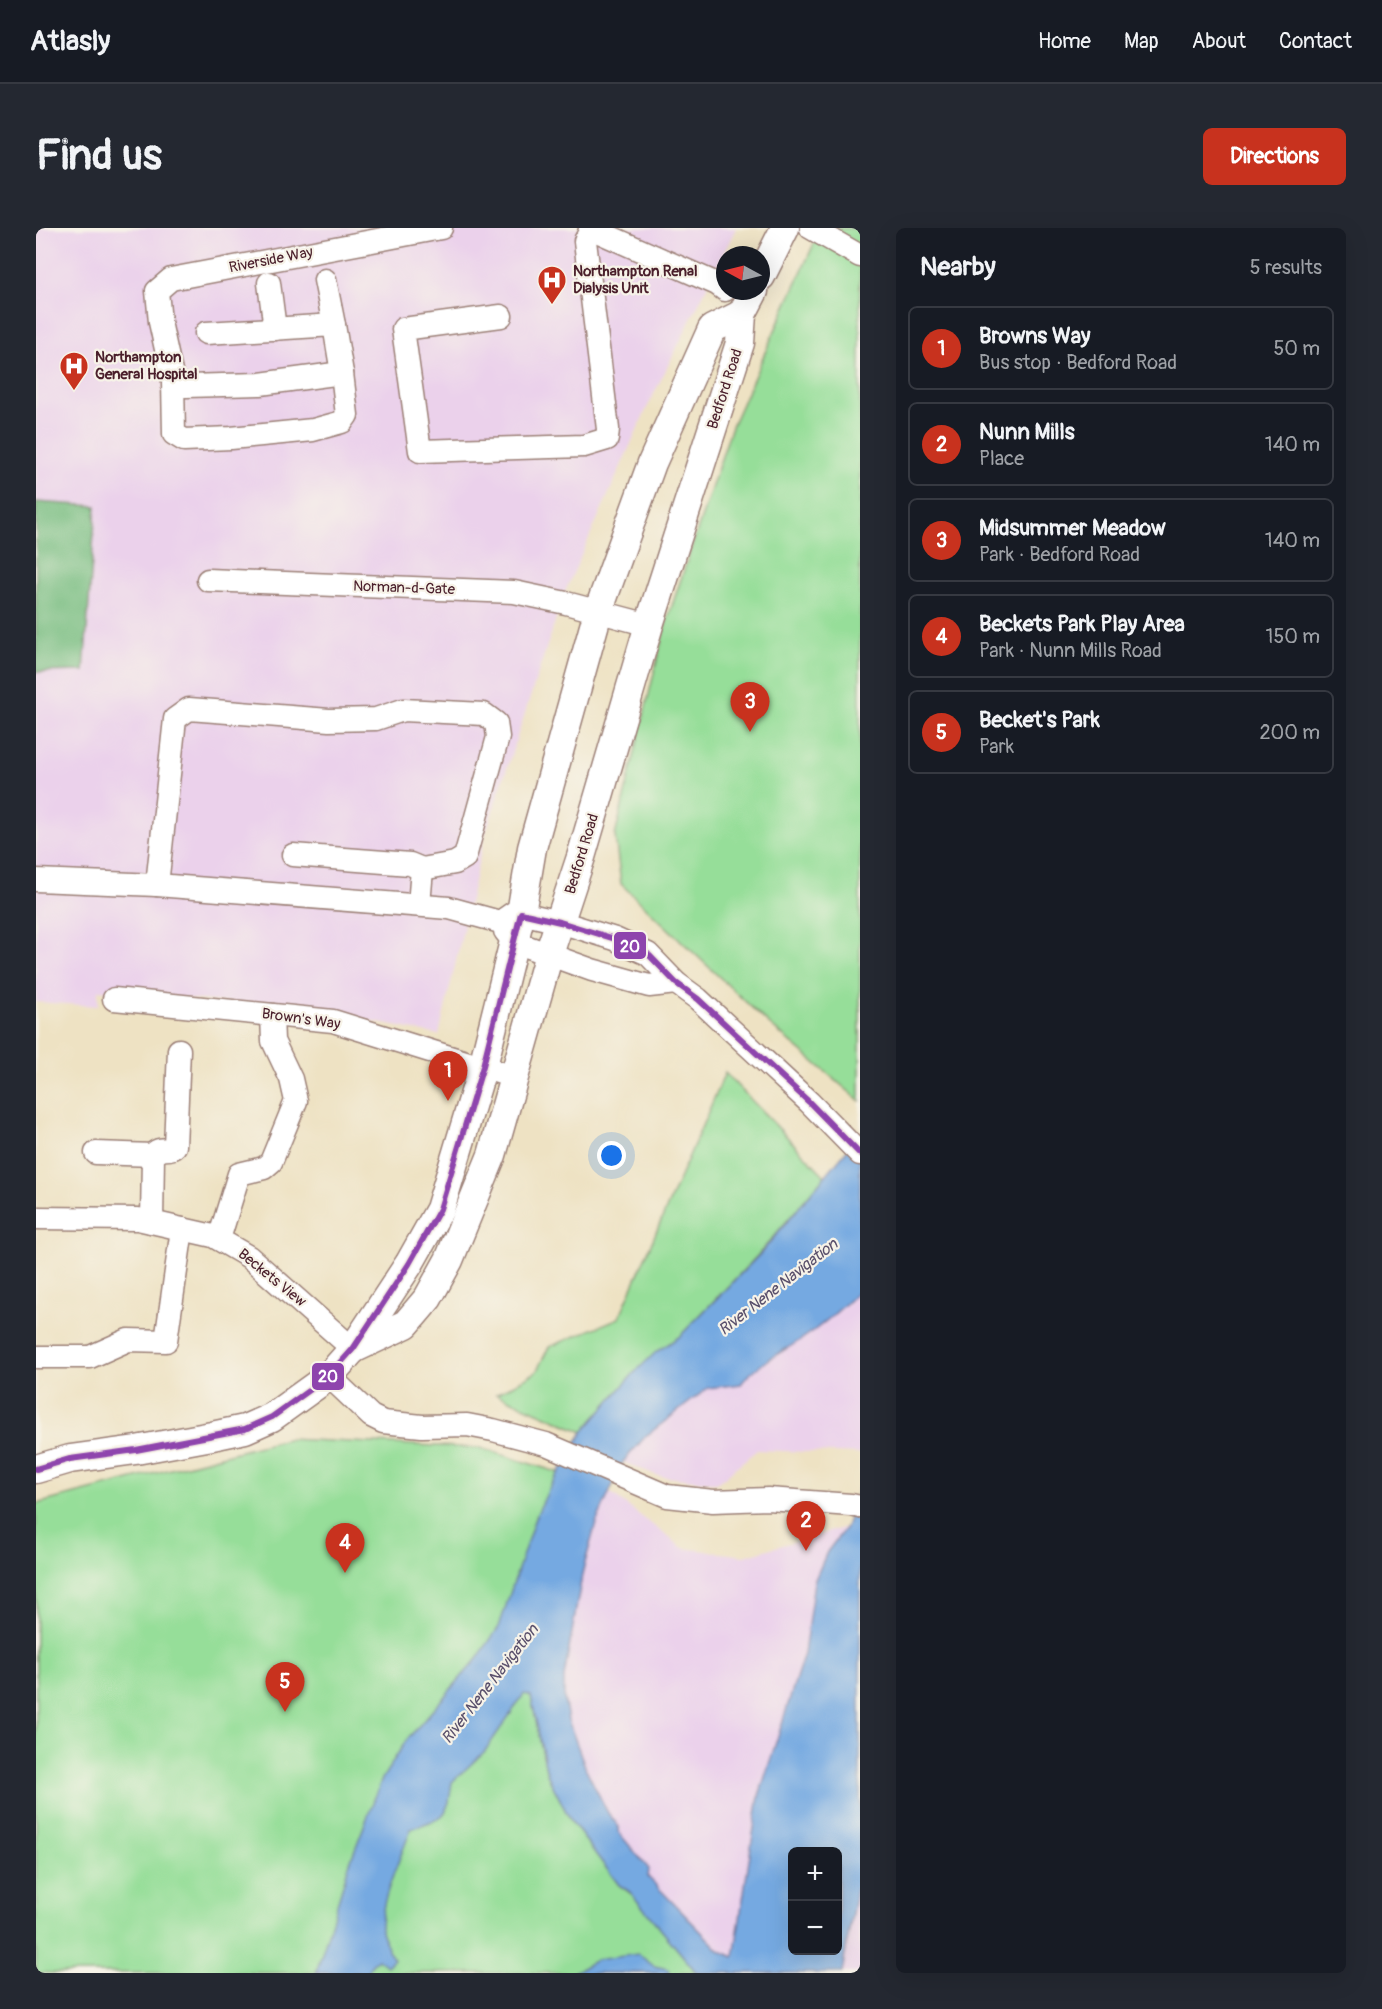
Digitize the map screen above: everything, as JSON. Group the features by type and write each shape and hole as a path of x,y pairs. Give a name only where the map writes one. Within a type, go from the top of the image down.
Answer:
{"main road":[{"path":"770,258 785,228"},
{"name":"Bedford Road","path":"36,1469 70,1460 245,1429 272,1417 329,1376 353,1348 409,1264 440,1209 483,1066 512,926 597,612 652,463 712,328 737,300"},
{"name":"Bedford Road","path":"353,1348 406,1324 428,1298 449,1260 492,1155 549,954 561,922 649,625 740,344 739,300"}],"street":[{"name":"Riverside Way","path":"173,381 160,322 157,291 171,279 441,228"},
{"path":"501,316 403,329 420,451 584,446 607,439 608,429 585,241 591,228 716,284"},
{"path":"811,228 860,256"},
{"path":"326,280 342,374 347,415 342,422 313,430 231,438 184,440 174,434 173,381 186,386 260,384 342,374"},
{"path":"268,283 275,329"},
{"path":"206,333 334,325"},
{"name":"Norman-d-Gate","path":"208,580 514,592 649,625"},
{"path":"157,885 175,719 189,709 329,720 376,719 403,710 484,714 496,723 498,737 465,857 455,863 422,869 410,864 293,855"},
{"path":"419,905 422,869"},
{"path":"36,880 157,885 449,908 512,926 561,922 615,939 648,954 676,983 698,999 809,1102 860,1154"},
{"path":"512,926 549,954 592,970 649,986 676,983"},
{"name":"Brown's Way","path":"114,999 333,1021 514,1077"},
{"path":"219,1239 239,1174 264,1168 271,1162 296,1101 291,1079 273,1041 272,1015"},
{"path":"96,1153 153,1155 160,1149 172,1149 175,1146 179,1050"},
{"path":"153,1155 153,1222"},
{"name":"Beckets View","path":"36,1218 138,1219 213,1236 249,1257 353,1348"},
{"path":"36,1357 90,1357 128,1340 166,1341 182,1229"},
{"path":"329,1376 371,1416 383,1422 422,1426 467,1425 546,1444 667,1496 712,1501 768,1498 855,1506"}],"shaded area":[{"path":"36,228 736,228 727,246 716,246 716,268 646,410 564,594 484,838 439,1035 326,1012 98,990 98,1006 36,1002"},
{"path":"860,1290 860,1454 757,1450 717,1483 659,1476 623,1462 646,1436 708,1388 741,1384 751,1372 804,1338 846,1305"},
{"path":"609,1492 683,1548 744,1556 846,1527 827,1552 814,1582 804,1654 759,1796 734,1957 720,1951 648,1877 649,1869 618,1833 619,1827 608,1813 586,1769 568,1720 564,1698 564,1677 578,1592 596,1523"},
{"path":"860,1867 860,1973 842,1973 843,1969"}],"green space":[{"path":"821,228 860,228 860,1101 769,1024 621,884 615,836 665,627 732,426"},
{"path":"36,502 96,506 84,671 36,672"},
{"path":"725,1073 825,1176 758,1255 679,1337 635,1372 583,1432 496,1394 536,1372 549,1347 619,1318"},
{"path":"287,1439 480,1448 560,1473 535,1518 511,1596 547,1774 571,1821 619,1885 634,1896 697,1973 36,1973 36,1504"}],"water":[{"name":"River Nene Navigation","path":"860,1134 860,1290 825,1322 761,1365 741,1384 708,1388 646,1436 623,1462 596,1523 583,1570 564,1677 564,1698 568,1720 586,1769 608,1813 619,1827 619,1833 649,1869 648,1877 720,1951 734,1957 759,1796 804,1654 814,1582 827,1552 846,1527 860,1484 860,1867 842,1973 697,1973 630,1892 619,1885 571,1821 547,1774 531,1696 524,1694 485,1751 452,1782 449,1802 440,1818 411,1829 387,1892 382,1918 382,1935 394,1959 387,1966 378,1959 370,1967 368,1973 316,1973 349,1865 382,1779 405,1742 477,1659 499,1627 535,1518 551,1485 583,1432 635,1372 656,1352 679,1337 761,1253"},
{"path":"638,1954 654,1966 668,1969 671,1973 572,1973 596,1960"}],"transit line":[{"name":"20","path":"36,1469 70,1459 136,1450 245,1429 272,1417 329,1376 353,1349 409,1264 440,1209 483,1066 521,913 615,939 648,954 676,983 698,999 809,1102 860,1154"}],"place":[{"name":"Northampton Renal Dialysis Unit","path":"552,306"},
{"name":"Northampton General Hospital","path":"74,392"},
{"name":"Midsummer Meadow","path":"750,732"},
{"name":"Browns Way","path":"448,1101"},
{"name":"Nunn Mills","path":"806,1551"},
{"name":"Beckets Park Play Area","path":"345,1573"},
{"name":"Becket's Park","path":"285,1712"}]}
